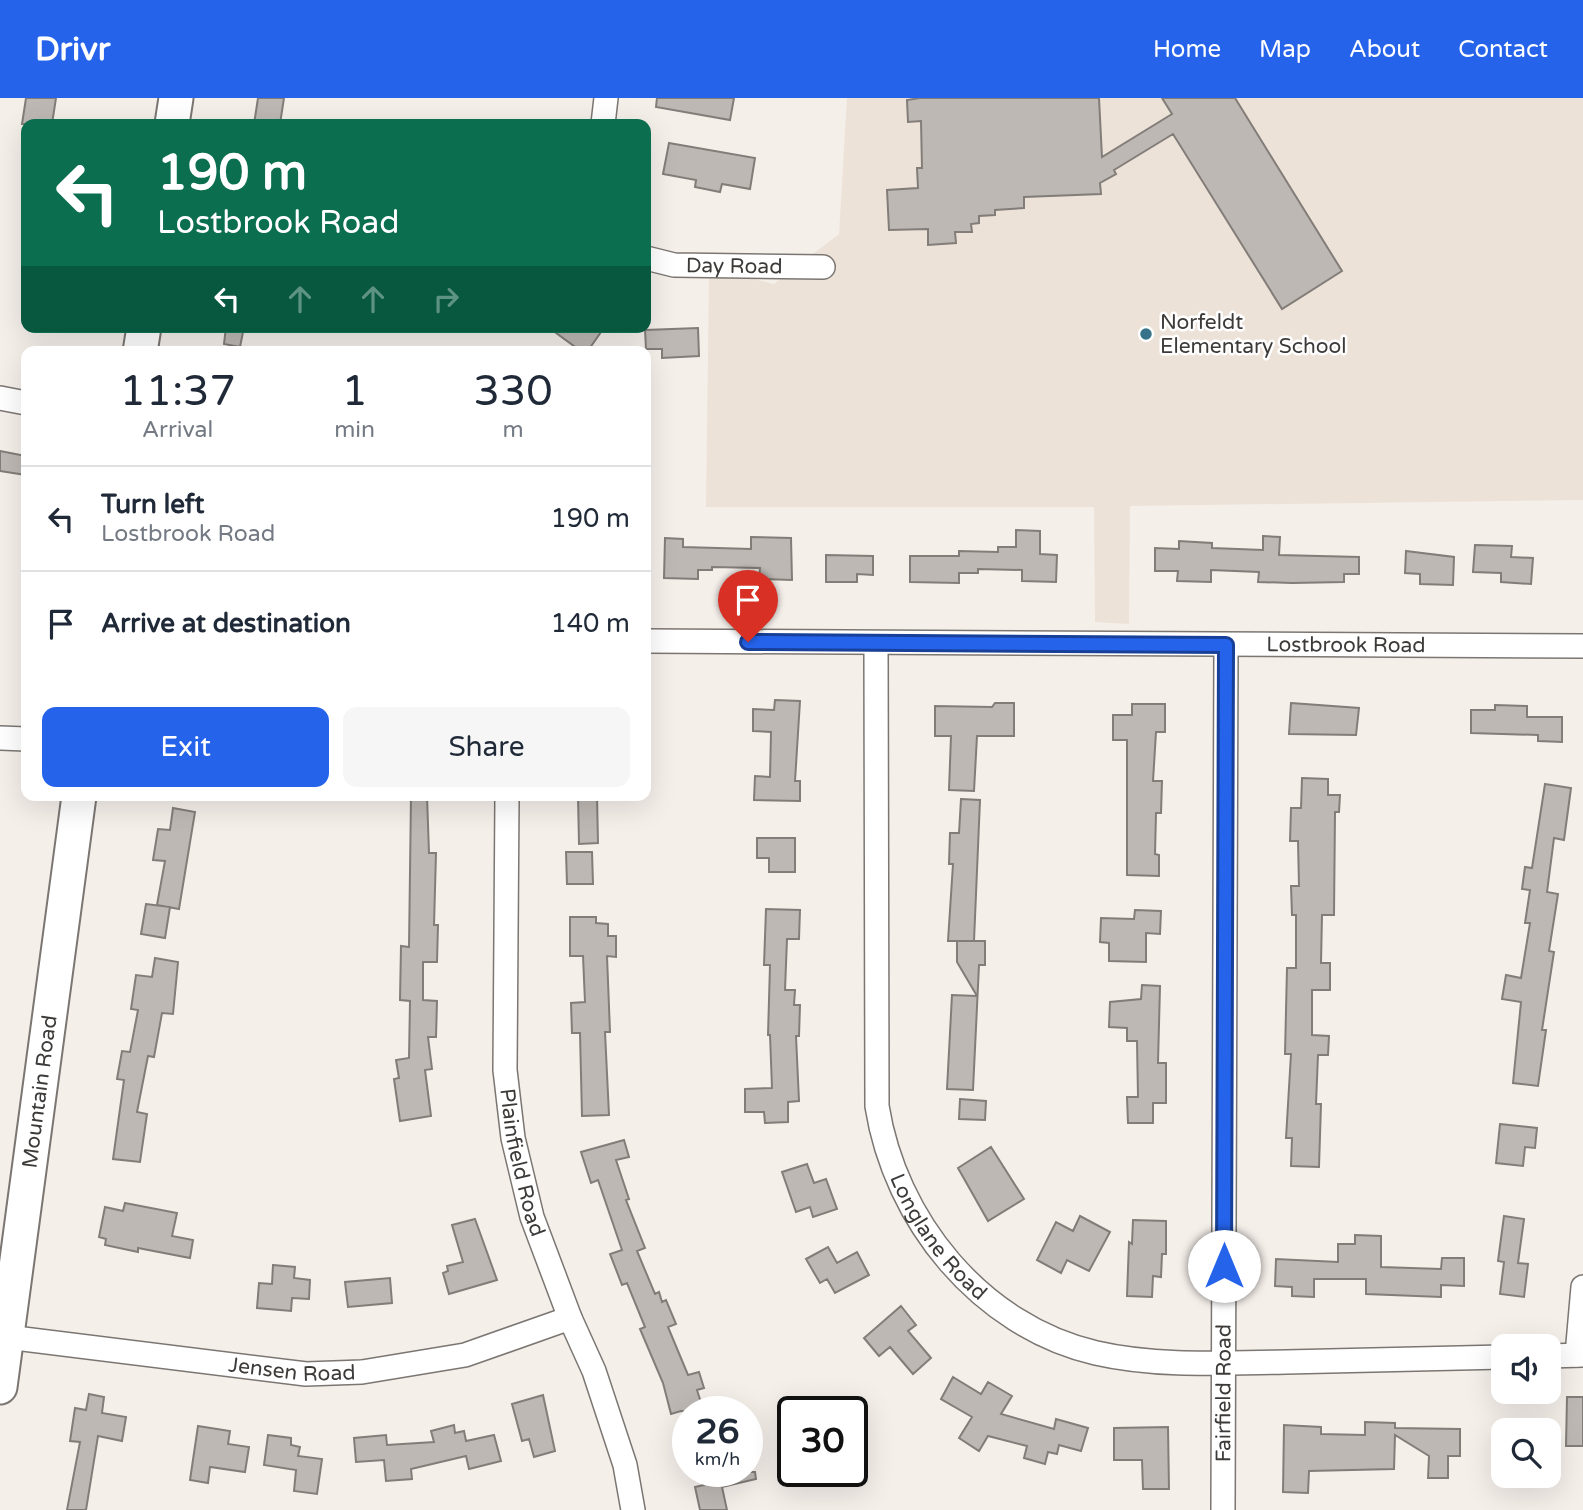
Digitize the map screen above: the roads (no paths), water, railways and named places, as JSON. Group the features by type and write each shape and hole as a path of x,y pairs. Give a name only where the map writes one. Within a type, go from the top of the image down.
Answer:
{"main road":[{"path":"173,119 176,98"},
{"name":"Mountain Road","path":"0,1387 78,801"}],"street":[{"path":"604,119 606,98"},
{"name":"Day Road","path":"651,259 674,265 823,267"},
{"path":"0,398 21,402"},
{"name":"Lostbrook Road","path":"651,641 1583,646"},
{"name":"Longlane Road","path":"876,644 875,1075 881,1131 898,1184 928,1234 957,1273 985,1298 1023,1323 1067,1344 1094,1353 1124,1358 1224,1363 1491,1357"},
{"name":"Fairfield Road","path":"1223,1510 1226,645"},
{"path":"0,738 21,739"},
{"name":"Plainfield Road","path":"507,801 505,1070 513,1138 532,1217 570,1318 594,1371 625,1465 633,1510"},
{"path":"1561,1356 1580,1355 1583,1287"},
{"name":"Jensen Road","path":"8,1337 306,1374 362,1372 465,1354 570,1318"}],"place":[{"name":"Norfeldt Elementary School","path":"1146,334"}]}
